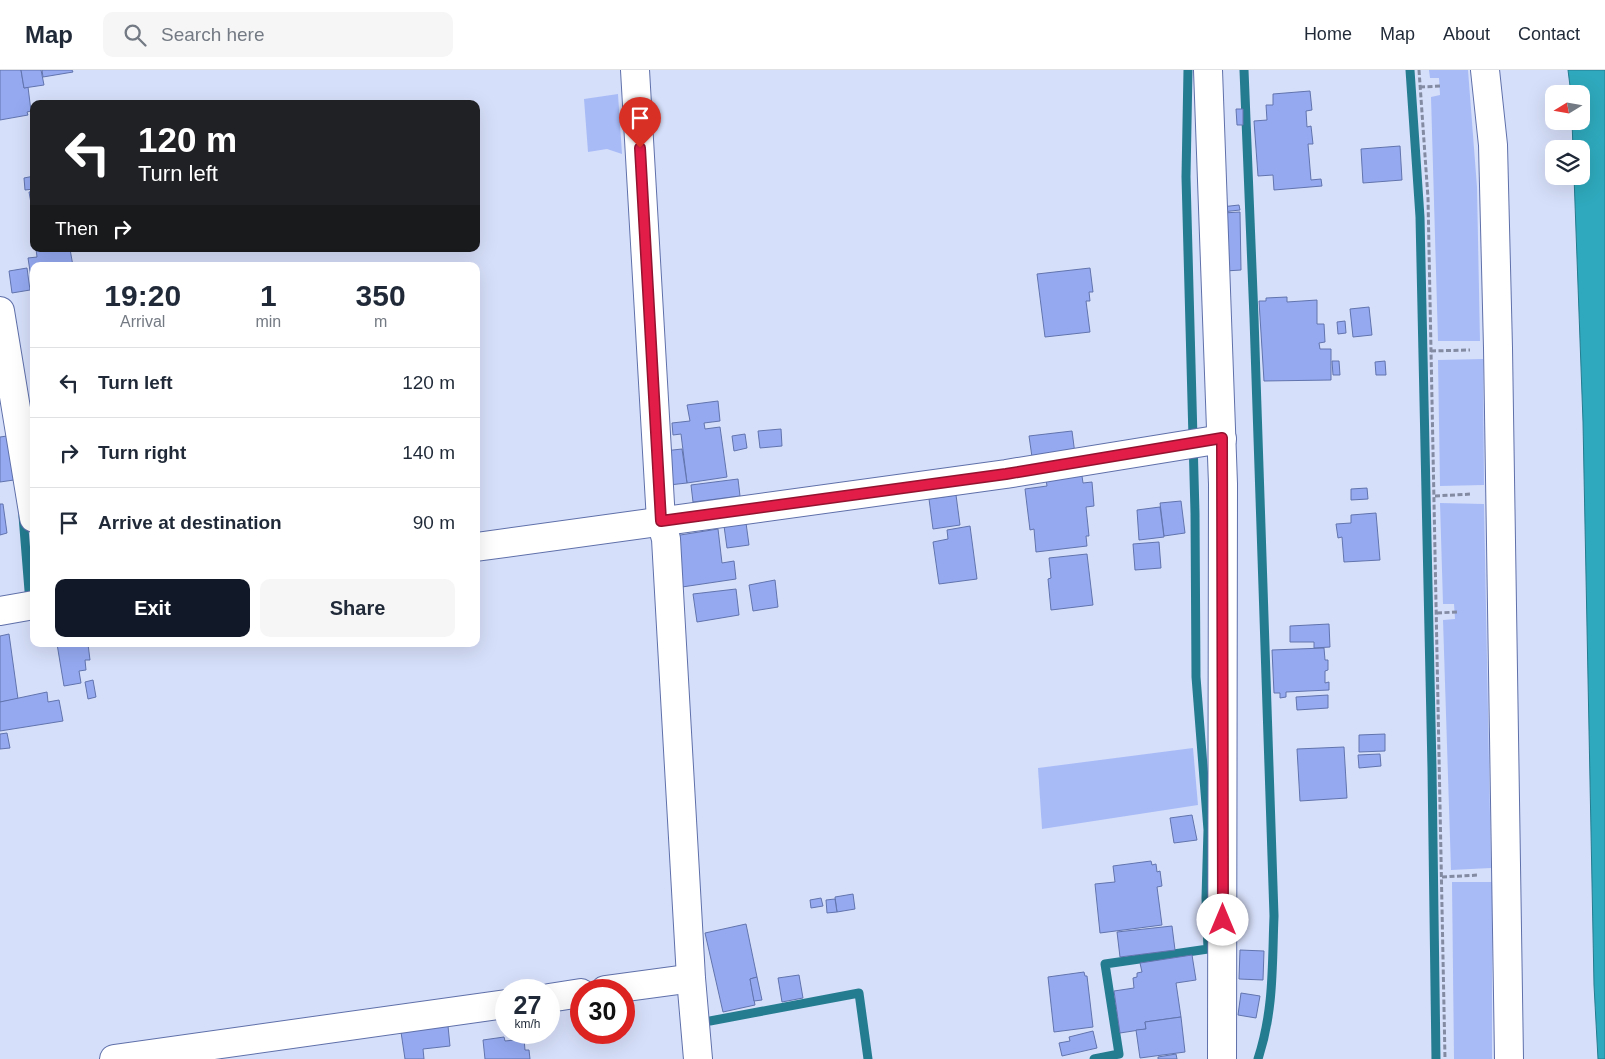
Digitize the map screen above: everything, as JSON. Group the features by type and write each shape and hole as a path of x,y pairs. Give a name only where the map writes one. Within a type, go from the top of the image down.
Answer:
{"street":[{"path":"635,70 661,521 666,539 698,1059"},
{"path":"1208,70 1202,442 1222,1059"},
{"path":"1485,70 1493,145 1498,348 1509,1059"},
{"path":"0,311 30,494"},
{"path":"480,546 1006,474 1202,442"},
{"path":"0,611 30,605"},
{"path":"635,986 679,980"},
{"path":"114,1059 495,1006"}],"path":[{"path":"1419,70 1428,198 1445,1059"},
{"path":"1420,87 1441,86"},
{"path":"1431,351 1466,350"},
{"path":"1434,496 1465,494"},
{"path":"1437,613 1457,612"},
{"path":"1442,877 1475,876"}],"shaded area":[{"path":"1429,70 1468,70 1477,187 1480,341 1438,341 1431,97 1440,95 1439,78 1430,78"},
{"path":"1568,70 1605,70 1605,1059 1598,1059 1594,985 1583,422 1574,185 1590,185 1590,140 1573,140 1572,130 1590,130 1590,85 1570,85"},
{"path":"618,94 622,154 607,149 588,152 584,99"},
{"path":"1483,359 1484,485 1440,486 1438,360"},
{"path":"1440,503 1484,504 1491,868 1451,870 1443,620 1455,619 1454,604 1443,604"},
{"path":"1193,748 1198,805 1042,829 1038,768"},
{"path":"1452,882 1492,882 1492,1059 1454,1059"}],"building":[{"path":"0,70 21,70 24,88 28,87 30,111 27,112 28,115 0,120"},
{"path":"21,70 41,70 44,85 24,88"},
{"path":"42,70 72,70 73,72 43,77"},
{"path":"1310,91 1312,110 1306,111 1307,127 1311,126 1313,144 1308,144 1311,180 1321,179 1322,186 1274,190 1273,175 1258,176 1254,121 1267,120 1266,105 1273,105 1273,94"},
{"path":"1236,109 1243,109 1243,125 1237,125"},
{"path":"1400,146 1402,180 1363,183 1361,149"},
{"path":"30,177 30,189 25,190 24,178"},
{"path":"1239,205 1240,210 1222,212 1221,207"},
{"path":"1240,212 1241,270 1225,271 1223,213"},
{"path":"36,252 71,252 72,262 30,262 30,271 28,258 37,257"},
{"path":"27,268 30,290 12,293 9,271"},
{"path":"1090,268 1093,292 1089,292 1090,301 1086,301 1090,332 1045,337 1037,274"},
{"path":"1287,297 1287,302 1317,300 1317,324 1324,324 1325,342 1319,343 1320,349 1331,349 1331,380 1264,381 1259,301 1266,301 1266,298"},
{"path":"1369,307 1372,335 1353,337 1350,309"},
{"path":"1345,321 1346,333 1338,334 1337,322"},
{"path":"1332,361 1339,361 1340,375 1333,375"},
{"path":"1385,361 1386,375 1376,375 1375,362"},
{"path":"718,401 720,421 704,423 705,429 720,427 727,477 687,483 681,434 673,435 672,423 690,421 687,405"},
{"path":"781,429 782,446 760,448 758,431"},
{"path":"1072,431 1075,454 1032,457 1029,436"},
{"path":"745,434 747,448 734,451 732,436"},
{"path":"7,436 14,480 0,482 0,437"},
{"path":"682,449 687,483 669,485 664,451"},
{"path":"1081,469 1083,483 1092,482 1094,506 1086,507 1089,536 1086,536 1087,546 1036,552 1034,529 1030,530 1025,489 1047,486 1045,473"},
{"path":"738,479 740,496 693,502 691,485"},
{"path":"1367,488 1368,499 1351,500 1351,489"},
{"path":"956,495 960,525 933,529 929,499"},
{"path":"1181,501 1185,533 1164,536 1160,503"},
{"path":"0,504 3,504 7,533 0,535"},
{"path":"1160,507 1164,537 1139,540 1137,510"},
{"path":"1376,513 1380,560 1344,562 1342,537 1338,538 1336,524 1351,523 1351,515"},
{"path":"746,523 749,545 727,548 724,526"},
{"path":"970,526 977,579 939,584 933,542 948,539 947,530"},
{"path":"718,529 722,563 734,561 736,579 682,587 674,536"},
{"path":"1159,542 1161,568 1135,570 1133,544"},
{"path":"1087,554 1093,605 1051,610 1048,579 1051,578 1049,558"},
{"path":"775,580 778,607 753,611 749,585"},
{"path":"736,589 739,615 697,622 693,594"},
{"path":"1329,624 1330,647 1314,648 1314,642 1290,642 1290,626"},
{"path":"9,634 18,699 0,702 0,636"},
{"path":"58,647 88,647 90,660 85,660 86,670 79,671 81,683 64,686"},
{"path":"1324,648 1325,660 1328,660 1328,670 1325,671 1325,683 1329,682 1329,690 1286,692 1286,697 1280,698 1280,693 1274,693 1272,650"},
{"path":"93,680 96,697 88,699 85,682"},
{"path":"47,692 48,702 59,700 63,721 0,731 0,702"},
{"path":"1328,695 1328,708 1297,710 1296,697"},
{"path":"7,733 10,748 0,749 0,734"},
{"path":"1385,734 1385,751 1359,752 1359,735"},
{"path":"1344,747 1347,798 1300,801 1297,749"},
{"path":"1380,754 1381,766 1359,768 1358,755"},
{"path":"1192,815 1197,840 1174,843 1170,818"},
{"path":"1151,861 1152,865 1156,864 1157,872 1160,871 1162,886 1157,887 1162,925 1100,933 1095,884 1115,882 1113,866"},
{"path":"853,894 855,909 837,912 835,897"},
{"path":"821,898 823,906 811,908 810,900"},
{"path":"835,899 837,912 827,913 826,900"},
{"path":"746,924 757,977 750,979 755,1005 723,1012 705,933"},
{"path":"1172,926 1175,950 1120,957 1117,932"},
{"path":"1240,950 1264,951 1263,980 1239,979"},
{"path":"1192,955 1196,980 1176,983 1181,1017 1145,1022 1146,1029 1120,1033 1114,991 1134,988 1133,978 1137,977 1137,973 1142,972 1140,963"},
{"path":"1084,972 1085,976 1087,976 1093,1027 1054,1032 1048,977"},
{"path":"799,975 803,998 782,1002 778,978"},
{"path":"757,977 762,1000 754,1001 750,979"},
{"path":"1241,993 1260,996 1256,1018 1238,1015"},
{"path":"1181,1017 1185,1052 1140,1058 1136,1030 1146,1029 1145,1022"},
{"path":"448,1026 450,1046 423,1049 424,1059 405,1059 401,1032"},
{"path":"1093,1031 1097,1048 1062,1056 1059,1043 1070,1041 1069,1037"},
{"path":"495,1038 495,1044 524,1044 525,1050 529,1050 530,1059 485,1059 483,1040"},
{"path":"1176,1054 1177,1059 1158,1059 1158,1057"}],"waterway":[{"path":"1094,1059 1119,1054 1105,964 1208,949 1206,898 1208,830 1196,677 1195,513 1186,177 1188,70"},
{"path":"1244,70 1274,916 1270,1005 1258,1059"},
{"path":"1410,70 1420,217 1432,769 1436,1059"},
{"path":"23,516 30,603"},
{"path":"710,1021 859,993 868,1059"}],"route":[{"path":"640,148 661,521 1006,474 1222,438 1223,920"}]}
